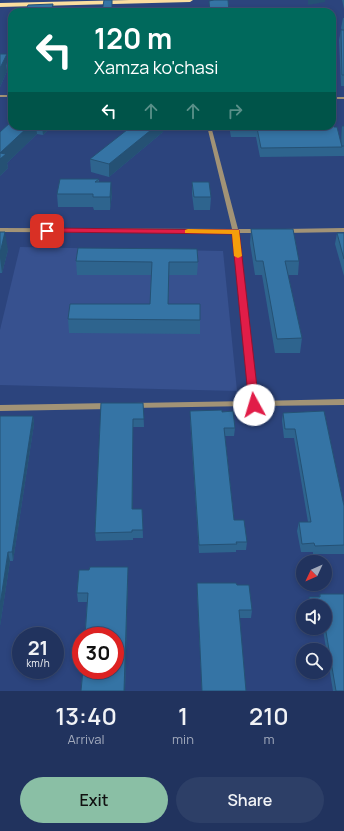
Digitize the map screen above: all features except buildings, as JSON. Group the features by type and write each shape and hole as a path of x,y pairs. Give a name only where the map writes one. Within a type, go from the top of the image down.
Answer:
{"main road":[{"path":"0,6 190,0"}],"street":[{"path":"210,130 236,232 254,405"},
{"path":"0,230 267,231"},
{"path":"274,231 344,230"},
{"path":"0,408 254,405 344,402"}],"shaded area":[{"path":"20,247 223,251 237,391 0,385 0,330"}],"slow traffic":[{"path":"188,231 236,232 238,256"}],"route":[{"path":"47,231 236,232 254,405"}]}
